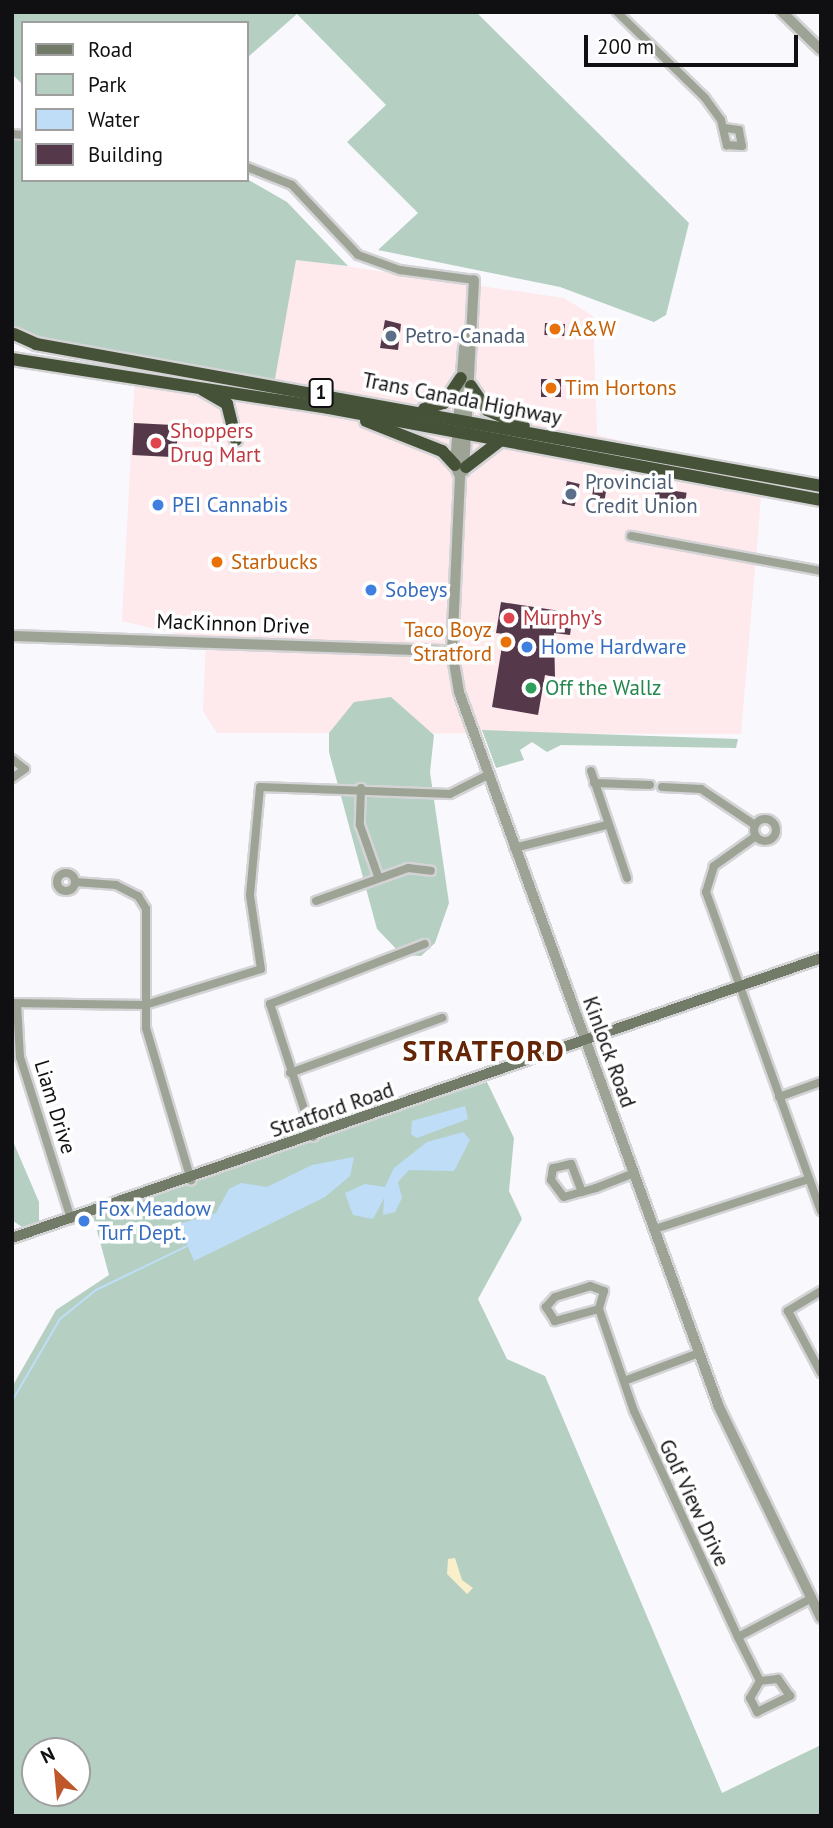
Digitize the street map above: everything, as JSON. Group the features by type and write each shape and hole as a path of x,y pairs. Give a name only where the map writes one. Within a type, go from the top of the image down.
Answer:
{"highway":[{"path":"12,357 13,332"},
{"name":"Trans Canada Highway","path":"13,332 36,344 411,410 501,440 821,500"},
{"name":"Trans Canada Highway","path":"12,357 329,408 544,435 821,486"},
{"path":"411,410 444,404 466,382 487,410 544,435"},
{"path":"183,383 227,404 236,440"},
{"path":"329,408 442,451 461,469 501,440"}],"main road":[{"name":"Stratford Road","path":"12,1238 191,1180 821,958"}],"street":[{"path":"617,12 698,90 724,128"},
{"path":"782,12 821,50"},
{"path":"248,167 292,185 358,255 400,270 474,280"},
{"name":"Kinlock Road","path":"474,280 463,426 452,651 459,692 584,1042 742,1464 821,1618"},
{"path":"631,536 821,571"},
{"name":"MacKinnon Drive","path":"12,636 452,651"},
{"path":"12,759 25,769 12,778"},
{"path":"592,771 606,825 627,878"},
{"path":"15,1004 145,1005 252,976 262,962 250,895 260,787 361,788 450,794 488,775"},
{"path":"594,783 650,785"},
{"path":"662,786 701,789 755,825"},
{"path":"361,788 360,825 378,876"},
{"path":"755,825 768,819 776,830 768,841 756,836"},
{"path":"514,848 606,825"},
{"path":"755,825 756,836"},
{"path":"756,836 724,855 708,879 709,905 821,1211"},
{"path":"316,901 378,876 408,868 431,871"},
{"path":"75,882 116,885 138,896 146,909 150,931 145,1005 153,1064 191,1180"},
{"path":"313,1137 270,1016 274,999 425,944"},
{"name":"Liam Drive","path":"15,1004 20,1057 71,1219"},
{"path":"290,1073 442,1018"},
{"path":"779,1097 821,1082"},
{"path":"582,1192 571,1164 553,1168 559,1196 582,1192 634,1173"},
{"path":"655,1229 809,1179"},
{"name":"Golf View Drive","path":"599,1309 555,1321 546,1307 555,1297 598,1286 605,1295 599,1309 667,1493 761,1681"},
{"path":"821,1291 789,1311 821,1373"},
{"path":"624,1381 699,1353"},
{"path":"737,1637 810,1599"},
{"path":"778,1679 790,1696 757,1713 750,1698 761,1681 778,1679"}],"shaded area":[{"path":"296,259 564,298 593,316 597,435 763,474 741,734 217,733 203,711 206,641 122,621 135,376 272,389"}],"green space":[{"path":"12,12 476,12 689,223 666,315 654,322 560,287 378,250 418,213 347,142 386,105 297,14 248,57 248,21 21,21 21,83 12,74"},
{"path":"12,139 21,140 21,182 248,182 248,180 287,202 348,266 296,260 273,390 12,341"},
{"path":"391,697 434,735 430,772 449,903 435,943 421,956 402,955 377,929 329,752 329,733 354,702"},
{"path":"482,730 738,739 736,748 561,745 547,752 532,742 520,750 524,760 496,768"},
{"path":"487,1082 514,1138 509,1191 522,1219 478,1299 507,1359 545,1376 722,1793 821,1745 821,1816 12,1816 12,1387 56,1310 109,1275 92,1212"},
{"path":"12,1139 39,1202 39,1227 26,1230 12,1220"}],"sand":[{"path":"455,1558 462,1580 473,1588 467,1594 447,1574 448,1559"}],"water":[{"path":"465,1106 468,1119 417,1138 411,1134 412,1121"},
{"path":"463,1132 470,1140 454,1171 409,1170 398,1182 402,1198 395,1212 383,1215 384,1198 373,1219 353,1215 345,1193 365,1184 385,1187 394,1168 427,1142"},
{"path":"354,1157 350,1176 325,1197 194,1261 179,1224 216,1213 229,1189 241,1183 267,1187 312,1165"}],"building":[{"name":"Petro-Canada","path":"385,320 401,324 398,350 380,348"},
{"name":"A&W","path":"545,323 565,324 564,336 544,335"},
{"name":"Tim Hortons","path":"541,379 561,379 561,397 541,397"},
{"name":"Shoppers Drug Mart","path":"134,423 178,425 176,457 132,455"},
{"name":"Provincial Credit Union","path":"567,481 580,484 574,506 562,503"},
{"path":"594,484 607,486 604,502 591,500"},
{"path":"656,488 687,493 684,511 653,506"},
{"name":"Home Hardware","path":"501,602 573,613 570,635 554,633 555,677 545,675 538,715 492,707 504,634 496,633"}],"waterway":[{"path":"12,1401 60,1319 96,1290 187,1246"}],"place":[{"name":"A&W","path":"555,329"},
{"name":"Petro-Canada","path":"391,336"},
{"name":"Tim Hortons","path":"551,388"},
{"name":"Shoppers Drug Mart","path":"156,443"},
{"name":"Provincial Credit Union","path":"571,494"},
{"name":"PEI Cannabis","path":"158,505"},
{"name":"Starbucks","path":"217,562"},
{"name":"Sobeys","path":"371,590"},
{"name":"Murphy’s","path":"509,618"},
{"name":"Taco Boyz Stratford","path":"506,642"},
{"name":"Home Hardware","path":"527,647"},
{"name":"Off the Wallz","path":"531,688"},
{"name":"Fox Meadow Turf Dept.","path":"84,1221"}],"district":[{"name":"STRATFORD","path":"484,1051"}]}
